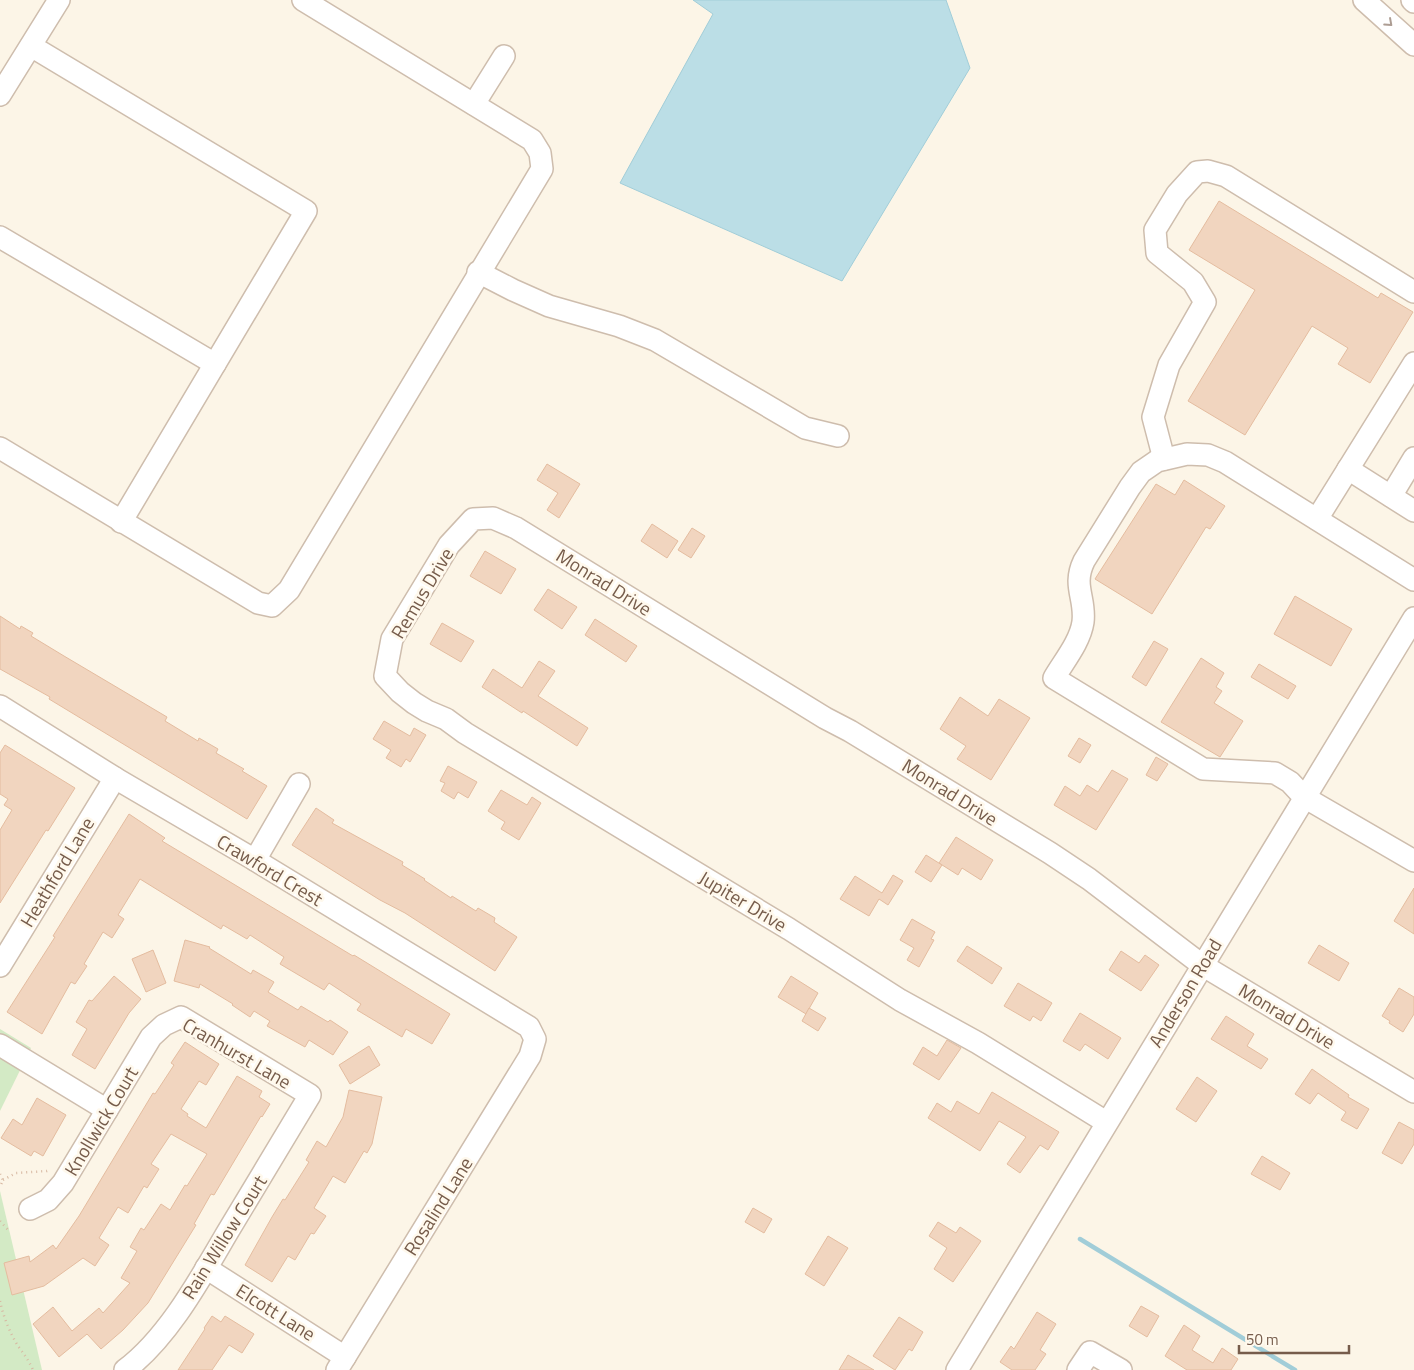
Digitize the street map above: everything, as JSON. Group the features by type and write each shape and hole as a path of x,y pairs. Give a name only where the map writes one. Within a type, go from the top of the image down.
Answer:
{"street":[{"path":"0,95 59,0"},
{"path":"0,448 258,603 272,606 289,590 478,272 542,169 540,153 532,140 303,0"},
{"path":"1364,0 1414,45"},
{"path":"31,46 306,211 121,522"},
{"path":"474,104 504,56"},
{"path":"1164,460 1153,417 1169,366 1205,302 1193,282 1157,253 1155,230 1177,194 1197,172 1208,171 1226,176 1414,292"},
{"path":"0,238 215,364"},
{"path":"478,272 548,306 619,326 655,340 805,428 838,436"},
{"path":"1318,519 1414,363"},
{"path":"1414,580 1225,462 1208,455 1188,454 1164,460 1141,472 1084,561 1078,578 1083,608 1082,624 1076,641 1054,678 1203,769 1275,773 1290,782 1304,797 1414,861"},
{"path":"1391,496 1414,458"},
{"path":"1348,469 1414,511"},
{"name":"Monrad Drive","path":"474,519 492,518 516,528 825,718 892,756 1089,879 1202,965 1414,1092"},
{"name":"Remus Drive","path":"384,676 392,639 449,545 474,519"},
{"name":"Anderson Road","path":"957,1370 1414,618"},
{"name":"Jupiter Drive","path":"384,676 400,692 427,711 446,719 465,733 789,929 900,1000 978,1043 1106,1122"},
{"name":"Crawford Crest","path":"0,706 115,778 255,860 529,1028 535,1040"},
{"name":"Heathford Lane","path":"0,966 115,778"},
{"path":"255,860 299,784"},
{"name":"Cranhurst Lane","path":"164,1025 181,1017 310,1095"},
{"name":"Knollwick Court","path":"30,1209 48,1200 63,1183 151,1037 164,1025"},
{"name":"Rosalind Lane","path":"341,1363 530,1056 535,1040"},
{"path":"0,1045 107,1110"},
{"name":"Rain Willow Court","path":"125,1370 152,1346 164,1331 206,1268 310,1095"},
{"name":"Elcott Lane","path":"206,1268 341,1363"},
{"path":"1078,1370 1090,1352 1121,1370"}],"path":[{"path":"0,1187 3,1180 16,1173 47,1171 53,1168"},
{"path":"0,1174 3,1180"},
{"path":"0,1221 9,1231"},
{"path":"0,1301 3,1313 18,1346 33,1370"}],"green space":[{"path":"0,1029 31,1048 0,1111"},
{"path":"0,1191 42,1370 0,1370"}],"water":[{"path":"693,0 946,0 970,68 842,281 620,183 713,14"}],"building":[{"path":"1219,201 1378,298 1381,293 1413,312 1370,383 1338,364 1348,348 1312,326 1245,435 1188,401 1255,290 1189,250"},
{"path":"547,464 580,484 559,518 547,510 558,493 537,480"},
{"path":"1184,480 1225,506 1210,529 1206,527 1152,614 1095,579 1156,484 1175,495"},
{"path":"652,524 678,541 667,558 641,541"},
{"path":"692,528 705,536 691,558 678,550"},
{"path":"485,551 516,569 501,594 470,576"},
{"path":"548,589 577,607 562,629 534,610"},
{"path":"1295,596 1352,629 1331,666 1274,634"},
{"path":"0,616 20,629 21,626 33,633 31,636 167,717 165,721 198,741 199,738 218,749 216,753 244,769 242,771 267,786 247,819 49,699 50,697 0,669"},
{"path":"595,619 637,646 626,662 585,635"},
{"path":"442,623 474,641 461,662 430,644"},
{"path":"1154,641 1168,649 1146,686 1132,677"},
{"path":"1201,658 1224,673 1216,687 1222,691 1214,703 1243,721 1220,757 1161,722"},
{"path":"539,661 555,671 538,696 588,728 577,746 482,687 493,669 522,688"},
{"path":"1259,664 1296,686 1288,699 1251,677"},
{"path":"960,697 988,716 999,699 1030,718 991,780 957,759 966,746 940,729"},
{"path":"384,721 410,736 414,728 426,735 410,762 406,759 401,767 386,758 391,750 373,739"},
{"path":"1079,738 1091,745 1080,763 1068,756"},
{"path":"5,745 75,788 0,903 0,830 12,810 4,805 8,799 0,794 0,753"},
{"path":"1156,757 1168,764 1157,781 1146,775"},
{"path":"448,766 477,782 468,798 458,792 454,799 441,791 445,783 440,781"},
{"path":"1112,770 1128,779 1096,830 1054,805 1065,786 1080,796 1087,785 1098,792"},
{"path":"501,790 527,805 532,797 541,803 519,840 501,829 505,822 488,811"},
{"path":"316,808 334,820 332,823 403,862 402,865 451,898 452,896 476,911 478,908 495,918 494,922 517,937 495,971 405,913 380,900 292,845"},
{"path":"129,814 165,838 162,841 450,1014 432,1044 406,1029 402,1037 357,1010 361,1004 329,983 324,990 280,964 284,957 250,935 247,939 223,925 221,929 140,879 118,915 124,919 112,938 103,932 84,964 87,966 75,984 71,982 42,1034 7,1012 55,937 53,936"},
{"path":"956,837 993,860 981,880 962,868 958,875 939,863"},
{"path":"926,855 942,865 931,882 915,872"},
{"path":"893,875 903,881 888,905 879,899 869,916 840,899 855,876 882,893"},
{"path":"1414,888 1414,934 1394,921"},
{"path":"912,919 935,932 931,939 934,940 919,967 907,960 914,948 900,940"},
{"path":"185,940 210,947 251,974 253,970 274,982 268,992 298,1010 301,1006 328,1022 330,1020 348,1032 333,1055 309,1040 305,1047 267,1026 270,1021 254,1011 250,1017 200,984 199,988 174,981"},
{"path":"1319,945 1349,963 1339,981 1308,963"},
{"path":"967,946 1002,968 992,984 957,961"},
{"path":"153,950 166,983 146,992 132,959"},
{"path":"1121,951 1139,963 1145,955 1159,965 1141,991 1109,970"},
{"path":"114,976 141,999 129,1013 95,1069 72,1055 87,1029 76,1022 89,1000 92,1001"},
{"path":"791,976 818,993 806,1014 778,997"},
{"path":"1018,983 1052,1003 1041,1021 1033,1016 1030,1021 1004,1006"},
{"path":"1399,988 1414,997 1414,1014 1403,1032 1382,1016"},
{"path":"809,1008 826,1018 818,1031 802,1021"},
{"path":"1080,1013 1121,1038 1108,1059 1085,1044 1080,1051 1063,1041"},
{"path":"1226,1016 1254,1034 1247,1046 1268,1059 1261,1069 1211,1039"},
{"path":"947,1040 961,1048 939,1080 913,1064 923,1047 937,1056"},
{"path":"185,1042 219,1064 206,1085 199,1081 181,1109 188,1114 187,1116 206,1128 237,1076 262,1091 259,1097 270,1104 214,1195 211,1194 194,1224 196,1225 148,1303 123,1330 101,1349 87,1334 59,1357 33,1324 53,1307 72,1331 99,1308 103,1313 130,1283 121,1278 137,1251 130,1247 141,1228 144,1230 161,1204 170,1210 207,1154 171,1134 151,1164 159,1169 147,1188 144,1186 128,1213 118,1207 99,1238 109,1245 95,1266 83,1258 44,1286 12,1295 4,1263 29,1256 30,1262 53,1245 56,1249 79,1216 153,1093 155,1094 174,1065 171,1063"},
{"path":"369,1046 380,1065 350,1084 339,1065"},
{"path":"1312,1069 1349,1095 1348,1097 1369,1109 1357,1129 1341,1120 1346,1112 1318,1093 1310,1104 1295,1094"},
{"path":"1197,1077 1217,1091 1196,1122 1176,1109"},
{"path":"349,1090 382,1097 372,1144 367,1153 364,1151 345,1183 333,1176 314,1208 326,1216 314,1234 311,1233 295,1260 288,1256 272,1282 245,1265 283,1199 285,1200 309,1162 306,1160 317,1141 326,1147 343,1117"},
{"path":"992,1092 1059,1132 1048,1150 1040,1145 1020,1173 1007,1164 1026,1137 999,1121 980,1151 928,1118 937,1103 951,1112 957,1101 979,1114"},
{"path":"37,1098 66,1115 43,1156 34,1151 31,1156 1,1138 13,1119 22,1125"},
{"path":"1399,1122 1414,1130 1414,1144 1402,1164 1382,1153"},
{"path":"1262,1156 1290,1173 1280,1190 1251,1174"},
{"path":"753,1208 772,1219 764,1233 745,1222"},
{"path":"938,1222 956,1233 960,1227 981,1241 953,1282 934,1269 947,1248 929,1236"},
{"path":"828,1236 848,1248 824,1286 805,1274"},
{"path":"1141,1306 1159,1316 1147,1337 1129,1326"},
{"path":"1037,1312 1056,1324 1040,1350 1046,1354 1035,1370 1012,1370 1000,1362 1011,1346 1014,1349"},
{"path":"212,1316 221,1322 225,1316 254,1334 242,1353 229,1345 212,1370 178,1370 205,1329"},
{"path":"899,1317 923,1332 912,1351 909,1349 895,1370 873,1356"},
{"path":"1184,1325 1200,1336 1192,1350 1213,1363 1222,1348 1238,1359 1231,1370 1187,1370 1165,1356"},
{"path":"848,1355 874,1370 839,1370"}],"waterway":[{"path":"1080,1239 1295,1370"}]}
